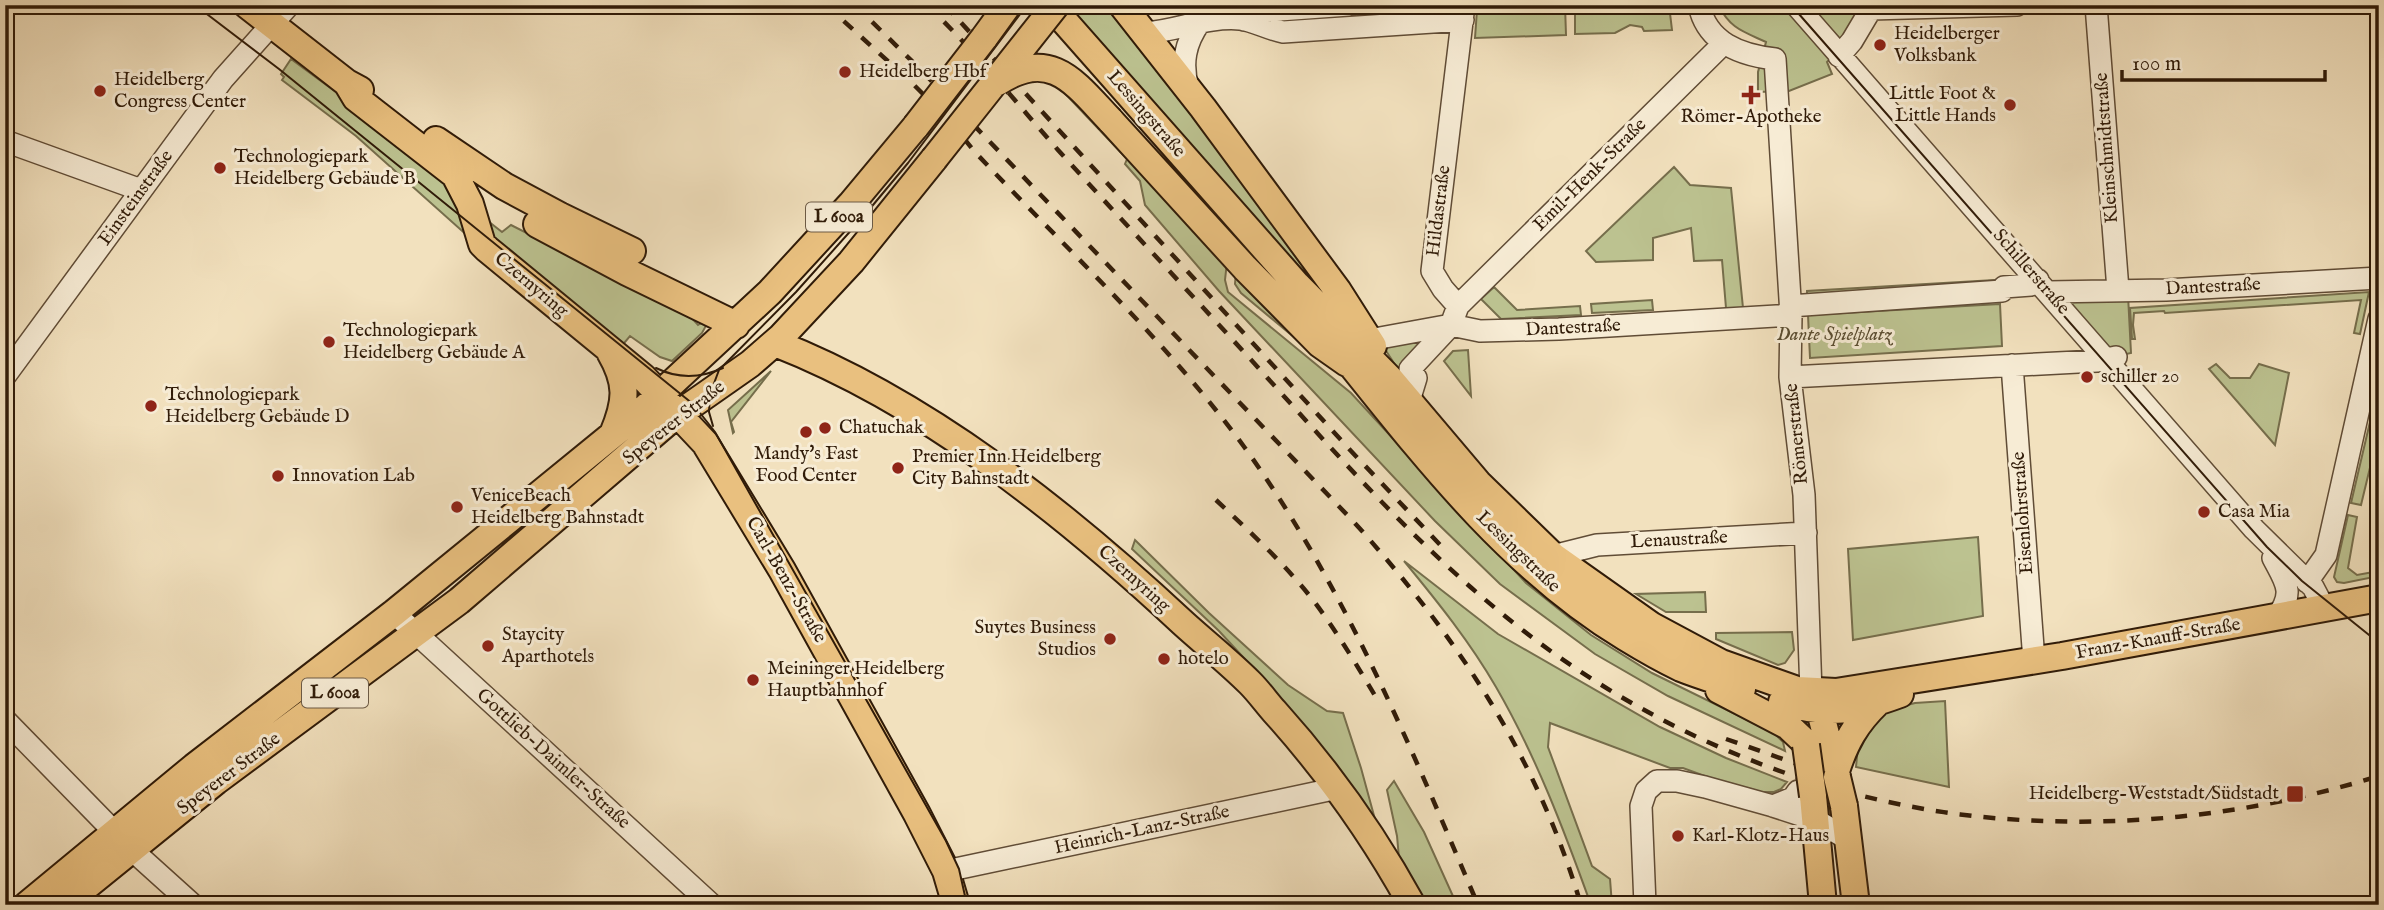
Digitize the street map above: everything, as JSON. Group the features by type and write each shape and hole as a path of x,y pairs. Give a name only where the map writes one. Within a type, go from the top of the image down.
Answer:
{"main road":[{"name":"Czernyring","path":"247,5 280,15 347,83 356,98 455,176 470,204 480,238 487,249 643,377 679,414"},
{"path":"984,5 984,38"},
{"name":"Speyerer Straße","path":"63,905 124,841 297,685 394,613 612,436 740,322 851,204 1008,5"},
{"name":"Lessingstraße","path":"1050,5 1297,285 1400,374 1409,401 1478,483 1553,556 1619,604 1686,645 1721,663 1783,686 1812,704"},
{"name":"Speyerer Straße","path":"27,905 216,781 415,633 483,581 679,414 750,364 778,340 851,261 1056,5"},
{"path":"1122,5 1188,88 1338,291 1369,340 1400,374"},
{"path":"990,87 1017,70 1031,67 1057,72 1073,81 1245,268 1320,344 1354,368"},
{"name":"Czernyring","path":"347,83 367,93 504,186 632,251"},
{"name":"Czernyring","path":"469,163 508,208 579,247 740,322"},
{"name":"Lessingstraße","path":"1297,285 1320,326 1448,482 1528,565 1577,606 1681,668 1812,704"},
{"path":"679,414 740,322"},
{"name":"Czernyring","path":"778,340 879,393 1023,486 1069,522 1250,683 1338,788 1386,857 1412,905"},
{"path":"609,351 623,378 623,406 612,436"},
{"name":"Carl-Benz-Straße","path":"679,414 715,456 782,570 946,871 956,905"},
{"path":"1528,565 1553,556"},
{"name":"Franz-Knauff-Straße","path":"1812,704 1842,691 2034,661 2379,597"},
{"path":"1681,668 1788,726 1824,752"},
{"name":"Franz-Knauff-Straße","path":"1812,704 1839,712 1877,703 1926,685 1936,677"},
{"path":"1823,905 1809,802 1824,752 1877,703"},
{"path":"1812,704 1824,752 1843,806 1856,905"}],"street":[{"path":"1244,20 1267,11 1349,5"},
{"path":"1699,5 1710,32 1723,44"},
{"name":"Schillerstraße","path":"1796,5 2043,286 2114,358 2265,541 2297,583 2302,596 2323,608"},
{"path":"1839,56 1852,41 1871,7 2017,5"},
{"name":"Kleinschmidtstraße","path":"2096,5 2118,290"},
{"path":"1145,33 1165,32 1219,19 1244,20 1264,29 1283,32 1464,13"},
{"name":"Hildastraße","path":"1454,316 1432,271 1464,13"},
{"name":"Einsteinstraße","path":"5,376 223,79 280,15"},
{"path":"1188,88 1183,66 1185,50 1200,22"},
{"name":"Römerstraße","path":"1723,44 1744,53 1775,59 1791,310 1790,377 1804,495 1812,704"},
{"name":"Emil-Henk-Straße","path":"1454,316 1723,44"},
{"path":"5,141 141,190"},
{"name":"Dantestraße","path":"1454,316 1480,331 1559,329 2002,291 2004,287 2031,285 2118,290 2379,278"},
{"path":"1369,340 1454,316"},
{"path":"1400,374 1454,316"},
{"path":"2277,617 2297,583 2326,555 2379,319"},
{"path":"1790,377 2114,358"},
{"name":"Eisenlohrstraße","path":"2012,365 2034,661"},
{"name":"Lenaustraße","path":"1553,556 1597,545 1806,533"},
{"name":"Gottlieb-Daimler-Straße","path":"394,613 712,905"},
{"path":"5,720 124,841 193,905"},
{"path":"1645,905 1641,806 1646,791 1657,781 1677,781 1705,787 1773,806 1809,802"},
{"name":"Heinrich-Lanz-Straße","path":"946,871 1338,788"},
{"path":"1773,806 1793,798 1809,802 1849,840"}],"green space":[{"path":"1082,5 1109,5 1354,323 1328,302 1075,15"},
{"path":"1565,5 1566,35 1475,38 1477,10"},
{"path":"1575,5 1669,5 1672,30 1644,31 1642,27 1630,25 1615,33 1575,34"},
{"path":"1718,5 1867,5 1845,44 1827,62 1832,74 1789,91 1758,92 1758,72 1766,42 1733,24"},
{"path":"291,59 344,98 456,190 470,238 356,136 282,80 284,77 281,74"},
{"path":"1057,85 1075,97 1227,262 1225,280 1228,292 1351,393 1526,583 1591,635 1652,673 1774,733 1783,742 1785,751 1668,696 1595,654 1500,584 1435,521 1219,291 1145,205 1140,181 1125,164 1127,159"},
{"path":"1674,167 1690,185 1731,188 1743,308 1726,308 1722,260 1694,261 1691,228 1653,238 1653,260 1596,262 1586,251"},
{"path":"479,214 502,232 511,225 690,316 698,325 706,320 708,322 702,333 672,361 660,357 630,336 619,349 492,246"},
{"path":"1236,271 1319,358 1241,293 1235,284"},
{"path":"1994,280 1995,287 1807,300 1807,291"},
{"path":"1494,287 1517,310 1580,306 1581,315 1501,319 1481,299"},
{"path":"2369,292 2360,334 2354,333 2361,300 2134,313 2135,339 2132,339 2130,308"},
{"path":"2057,293 2128,295 2131,353 2112,357"},
{"path":"1652,300 1653,310 1592,313 1591,304"},
{"name":"Dante Spielplatz","path":"2000,304 2002,346 1810,358 1808,315"},
{"path":"1425,333 1408,369 1401,374 1381,343"},
{"path":"1468,350 1471,396 1444,361 1453,351"},
{"path":"2216,364 2230,378 2250,378 2259,364 2289,373 2275,445 2209,369"},
{"path":"771,371 731,422 733,433 728,410"},
{"path":"2377,392 2379,428 2376,440 2379,441 2379,451 2374,451 2361,505 2351,503"},
{"path":"2348,515 2357,517 2348,568 2357,575 2379,571 2379,576 2344,583 2337,582 2334,577"},
{"path":"1978,537 1983,616 1853,640 1848,549"},
{"path":"1135,540 1288,685 1327,711 1343,713 1376,823 1267,683 1219,631 1132,549"},
{"path":"1404,561 1498,634 1660,727 1726,758 1787,782 1774,792 1761,792 1683,768 1670,768 1550,723 1548,747 1592,866 1610,879 1612,905 1591,905 1548,794 1510,713 1464,638"},
{"path":"1705,592 1706,612 1666,612 1636,594"},
{"path":"1792,632 1794,650 1785,663 1778,665 1716,639 1716,633"},
{"path":"1945,701 1949,787 1856,767 1858,746 1881,712 1915,703"},
{"path":"1394,781 1424,832 1457,905 1427,905 1399,858 1387,790"}],"tram line":[{"path":"195,5 279,69 693,404 715,432 946,841 959,869 967,905"},
{"path":"713,426 709,412 710,394 719,370 796,292 863,217 908,163 1027,5"},
{"path":"1791,5 2267,547 2302,581 2379,643"},
{"path":"656,368 690,376 723,368"}],"railway":[{"path":"826,5 950,121 974,151 1149,332 1245,448 1281,501 1345,612 1401,728 1478,905"},
{"path":"855,5 922,71 1353,521 1391,564 1459,653 1517,748 1563,850 1581,905"},
{"path":"927,5 1348,466 1437,556 1500,612 1554,653 1610,690 1670,723 1731,752 1795,776 1860,795 1926,809 1993,818 2091,822 2188,816 2284,801 2379,776"},
{"path":"945,5 1351,451 1446,551"},
{"path":"1216,500 1279,561 1313,600 1340,638 1380,704"},
{"path":"1726,739 1845,781"}],"place":[{"name":"Heidelberger Volksbank","path":"1880,45"},
{"name":"Heidelberg Hbf","path":"845,72"},
{"name":"Heidelberg Congress Center","path":"100,91"},
{"name":"Römer-Apotheke","path":"1751,95"},
{"name":"Little Foot & Little Hands","path":"2010,105"},
{"name":"Technologiepark Heidelberg Gebäude B","path":"220,168"},
{"name":"Technologiepark Heidelberg Gebäude A","path":"329,342"},
{"name":"schiller 20","path":"2087,377"},
{"name":"Technologiepark Heidelberg Gebäude D","path":"151,406"},
{"name":"Chatuchak","path":"825,428"},
{"name":"Mandy's Fast Food Center","path":"806,432"},
{"name":"Premier Inn Heidelberg City Bahnstadt","path":"898,468"},
{"name":"Innovation Lab","path":"278,476"},
{"name":"VeniceBeach Heidelberg Bahnstadt","path":"457,507"},
{"name":"Casa Mia","path":"2204,512"},
{"name":"Suytes Business Studios","path":"1110,639"},
{"name":"Staycity Aparthotels","path":"488,646"},
{"name":"hotelo","path":"1164,659"},
{"name":"Meininger Heidelberg Hauptbahnhof","path":"753,680"},
{"name":"Heidelberg-Weststadt/Südstadt","path":"2295,794"},
{"name":"Karl-Klotz-Haus","path":"1678,836"}]}
